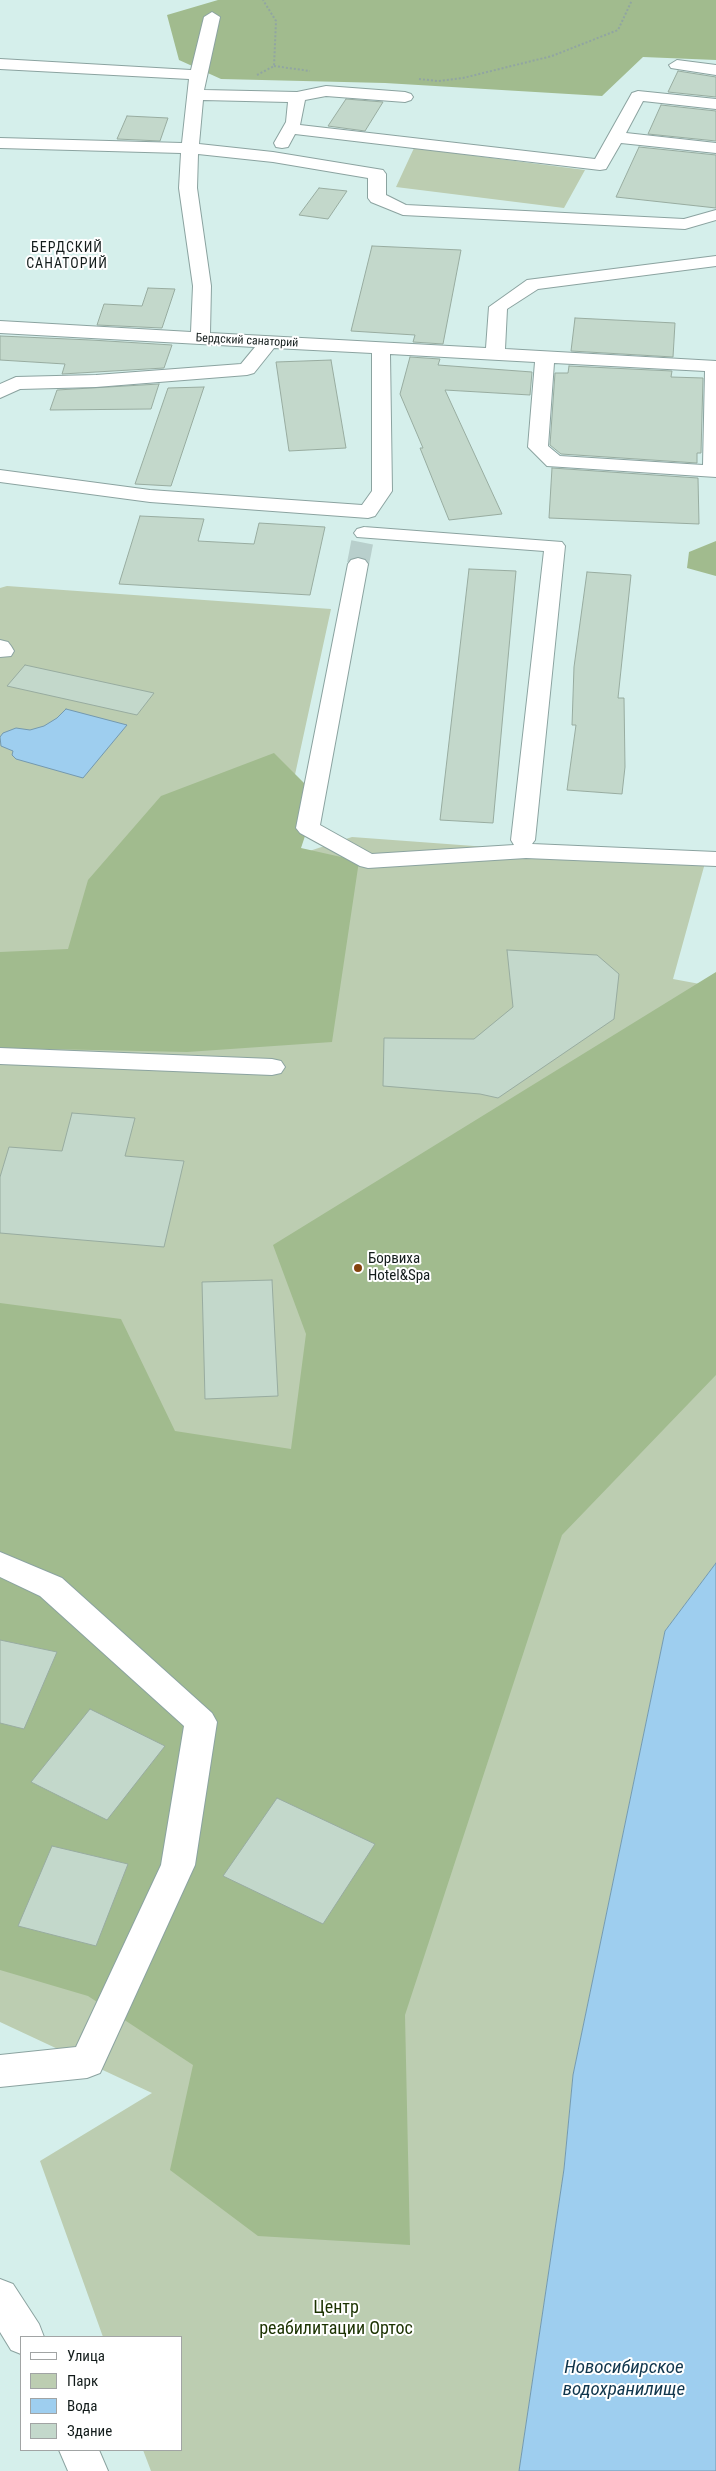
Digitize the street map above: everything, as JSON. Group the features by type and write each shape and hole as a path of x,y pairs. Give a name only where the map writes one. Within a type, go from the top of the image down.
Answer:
{"street":[{"path":"200,338 202,286 188,188 190,148 198,75 212,17"},
{"path":"0,64 198,75"},
{"path":"676,65 716,70"},
{"path":"196,95 297,97 326,91 405,97"},
{"path":"291,129 600,165 638,96 716,104"},
{"path":"274,157 291,129 297,97"},
{"path":"616,137 716,148"},
{"path":"392,140 377,174 376,198 404,210 685,224 716,215"},
{"path":"0,143 190,148 274,157 377,174"},
{"path":"495,355 498,307 533,284 716,261"},
{"name":"Бердский санаторий","path":"0,327 716,366 713,472 554,462 538,447 545,358"},
{"path":"5,385 96,382 247,369 269,342"},
{"path":"365,528 382,491 382,348"},
{"path":"0,476 365,528 555,546 523,840"},
{"path":"358,564 308,828 368,861 526,851 716,859"},
{"path":"0,1056 272,1067"},
{"path":"0,1564 50,1587 202,1722 178,1866 87,2062 0,2071"},
{"path":"0,2297 23,2336"},
{"path":"79,2451 88,2471"}],"path":[{"path":"263,0 276,21 274,66"},
{"path":"411,78 438,81 463,78 552,56 618,30 632,0"},
{"path":"238,96 259,73 274,66 314,72"}],"green space":[{"path":"218,0 716,0 716,60 643,57 602,96 385,83 221,79 179,60 167,15"},
{"path":"414,148 585,170 564,208 396,187"},
{"path":"716,541 716,576 687,568 689,552"},
{"name":"Борвиха Hotel&Spa","path":"7,586 331,609 276,862 352,837 705,863 673,979 716,987 716,1563 665,1631 573,2075 564,2169 519,2471 151,2471 143,2451 182,2451 182,2336 103,2336 40,2161 152,2093 0,2022 0,588"},
{"path":"274,753 318,797 301,848 359,861 332,1042 187,1052 0,1048 0,952 68,949 88,880 161,796"},
{"path":"716,972 716,1375 562,1535 405,2015 410,2245 258,2236 170,2170 193,2065 88,1996 0,1970 0,1303 121,1319 175,1431 291,1449 306,1334 273,1245"}],"water":[{"path":"66,709 127,725 83,778 16,759 12,755 13,751 1,746 0,737 3,733 16,728 30,730 44,726 57,718"},
{"name":"Новосибирское водохранилище","path":"716,1563 716,2471 519,2471 564,2169 573,2075 665,1631"}],"building":[{"path":"678,71 716,77 716,97 668,92"},
{"path":"346,99 383,102 365,131 328,126"},
{"path":"661,105 716,111 716,141 648,134"},
{"path":"127,116 168,118 160,141 117,139"},
{"path":"639,147 716,155 716,208 616,197"},
{"path":"319,188 347,191 328,219 299,215"},
{"path":"372,246 461,250 443,344 413,342 415,335 351,331"},
{"path":"148,288 175,289 162,328 97,325 104,304 142,306"},
{"path":"575,318 675,323 673,357 571,351"},
{"path":"0,336 172,345 164,368 62,374 65,364 0,360"},
{"path":"410,357 440,359 438,365 532,372 530,395 445,390 502,514 449,520 420,448 423,448 400,394"},
{"path":"331,360 346,448 289,451 276,362"},
{"path":"569,366 672,371 671,377 703,378 701,453 697,453 697,463 561,454 550,445 555,373 568,373"},
{"path":"159,384 151,409 50,410 57,390"},
{"path":"204,387 171,486 135,484 168,388"},
{"path":"552,468 698,478 699,524 549,518"},
{"path":"140,516 204,519 198,541 254,544 259,523 325,527 310,595 119,584"},
{"path":"469,569 516,571 493,823 440,820"},
{"path":"587,572 631,575 618,698 624,698 625,767 622,794 567,790 576,725 572,725 574,667"},
{"path":"25,665 154,693 137,715 7,686"},
{"path":"507,950 597,955 619,974 614,1019 498,1098 480,1094 383,1086 384,1038 474,1039 513,1007"},
{"path":"72,1113 135,1118 125,1156 184,1161 164,1247 0,1233 0,1177 9,1147 62,1151"},
{"path":"272,1280 278,1396 205,1399 202,1282"},
{"path":"0,1640 57,1652 24,1729 0,1723"},
{"path":"90,1709 165,1746 107,1820 31,1782"},
{"path":"277,1798 375,1844 323,1924 223,1876"},
{"path":"52,1846 128,1864 96,1946 18,1926"}],"tunnel":[{"path":"358,564 363,538"}],"place":[{"name":"Борвиха Hotel&Spa","path":"358,1268"}],"district":[{"name":"БЕРДСКИЙ САНАТОРИЙ","path":"67,256"}],"park label":[{"name":"Центр реабилитации Ортос","path":"336,2318"}]}
